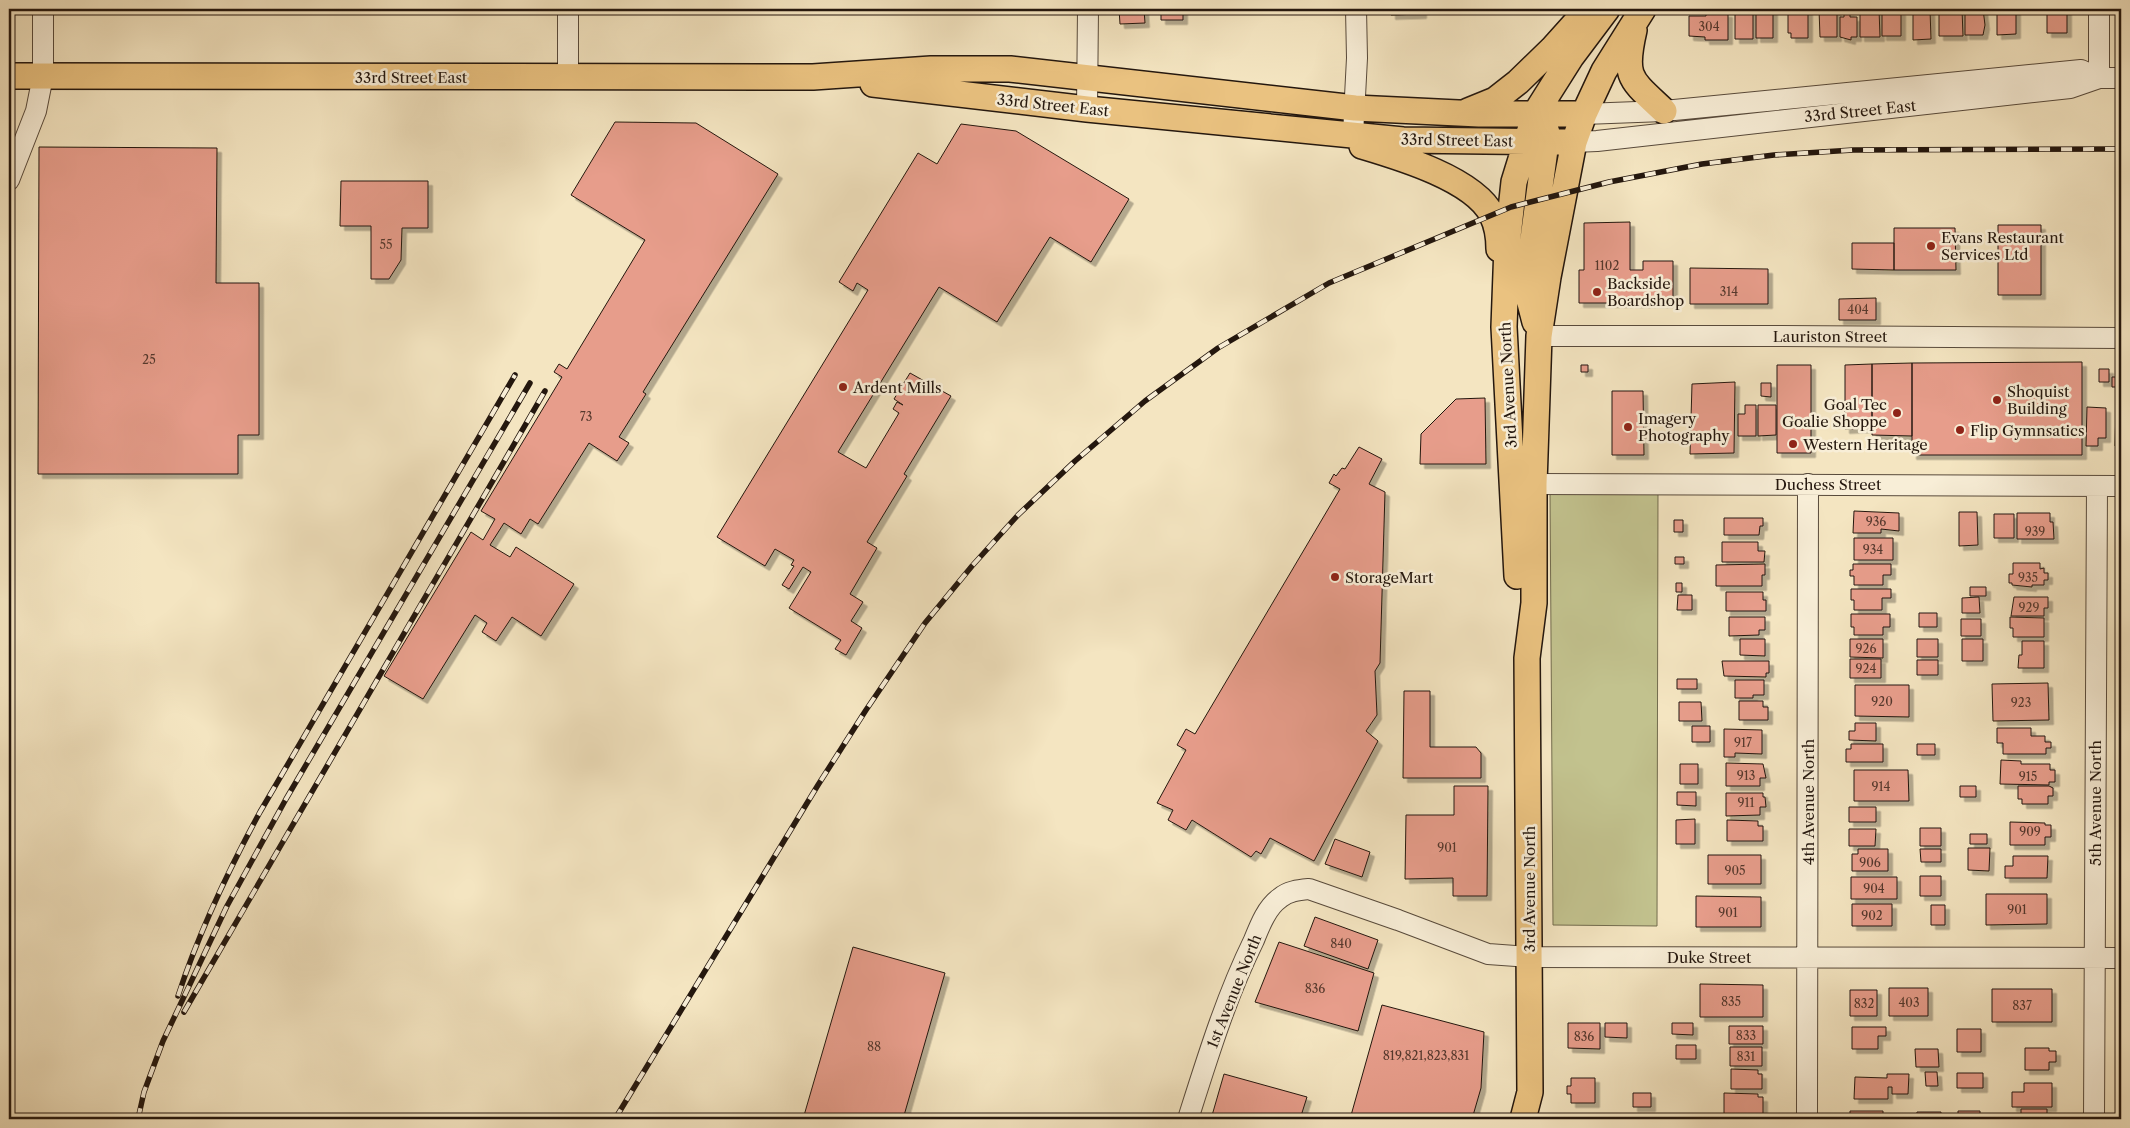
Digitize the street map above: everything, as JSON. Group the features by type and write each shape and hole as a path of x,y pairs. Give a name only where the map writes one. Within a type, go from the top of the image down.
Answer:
{"main road":[{"path":"1461,114 1495,100 1518,82 1552,49 1588,9"},
{"name":"3rd Avenue North","path":"1527,658 1518,603 1504,327 1505,276 1514,182 1536,142 1535,114 1571,57 1607,9"},
{"path":"1640,12 1628,56 1630,73 1633,82 1664,111"},
{"name":"3rd Avenue North","path":"1530,1092 1527,658 1534,604 1534,484 1539,336 1548,277 1574,142 1584,114 1604,71 1640,12"},
{"name":"33rd Street East","path":"9,76 813,77 931,68 1010,69 1355,108 1461,114 1584,114"},
{"name":"33rd Street East","path":"813,77 1087,109 1353,136 1403,140 1574,142"},
{"path":"1314,132 1418,165 1462,185 1478,197 1491,215 1497,231 1504,327"},
{"path":"1536,142 1528,295 1539,336"},
{"path":"1523,1119 1530,1092"}],"street":[{"path":"9,180 36,111 43,76 43,9"},
{"path":"568,9 568,77"},
{"path":"1087,109 1088,9"},
{"path":"1353,136 1356,9"},
{"path":"2099,9 2099,78"},
{"name":"33rd Street East","path":"1584,114 1664,111 2081,70 2099,78"},
{"name":"33rd Street East","path":"1574,142 2070,88 2099,78 2121,78"},
{"name":"Lauriston Street","path":"1539,336 2121,338"},
{"name":"Duchess Street","path":"1534,484 2121,486"},
{"name":"4th Avenue North","path":"1808,484 1808,1119"},
{"name":"5th Avenue North","path":"2094,1119 2097,486"},
{"name":"Duke Street","path":"1309,889 1488,954 1529,958 2121,958"},
{"name":"1st Avenue North","path":"1188,1119 1233,986 1263,920 1280,897 1293,891 1309,889"},
{"name":"3rd Avenue North","path":"1530,1092 1530,1119"}],"green space":[{"path":"1550,490 1658,490 1657,926 1553,925"}],"building":[{"path":"1119,9 1144,9 1145,23 1120,24"},
{"path":"1161,9 1183,9 1183,20 1161,20"},
{"path":"1391,9 1422,9 1422,14 1391,15"},
{"path":"1735,9 1753,10 1753,39 1735,39"},
{"path":"1756,9 1773,9 1773,38 1756,38"},
{"path":"1819,9 1837,9 1837,37 1820,37"},
{"path":"1860,9 1879,9 1880,37 1860,37"},
{"path":"1939,9 1962,9 1963,36 1939,36"},
{"path":"1965,9 1983,9 1985,25 1983,35 1965,35"},
{"path":"1997,9 2016,9 2016,34 1997,35"},
{"path":"2047,9 2067,9 2067,33 2047,33"},
{"path":"1788,10 1808,10 1808,38 1791,38 1791,33 1788,33"},
{"path":"1913,10 1930,10 1931,39 1913,40"},
{"path":"1882,11 1901,11 1901,36 1882,36"},
{"path":"1706,12 1728,13 1728,40 1705,40 1705,37 1689,36 1689,16 1706,16"},
{"path":"1844,12 1850,12 1850,17 1857,17 1857,37 1851,37 1851,40 1840,37 1840,17 1844,17"},
{"path":"615,122 696,123 778,174 643,392 646,394 619,437 629,443 617,461 589,443 538,524 530,519 521,534 504,523 490,545 510,557 516,547 574,584 541,636 512,617 496,641 482,632 487,623 475,615 423,699 384,676 471,532 483,540 495,519 481,511 562,377 554,372 559,364 567,369 645,240 571,195"},
{"name":"Ardent Mills","path":"961,124 1016,131 1129,199 1091,262 1050,237 997,322 939,287 838,452 866,468 899,413 893,409 897,402 903,405 894,399 910,373 951,396 904,474 907,476 867,542 877,548 850,594 863,602 851,621 862,628 846,655 835,649 841,640 789,608 811,572 803,567 789,589 782,585 794,566 791,565 794,560 775,549 765,566 717,537 868,290 857,283 853,291 839,282 918,153 937,164"},
{"path":"39,147 217,148 216,283 259,283 259,435 238,435 238,474 38,474"},
{"path":"341,181 428,181 428,228 402,228 401,260 389,279 371,279 371,226 340,226"},
{"path":"1630,222 1630,270 1643,270 1643,261 1673,261 1673,303 1579,303 1579,270 1584,270 1584,223"},
{"path":"1998,225 2041,225 2041,295 1998,295"},
{"path":"1894,228 1955,228 1956,270 1894,270"},
{"path":"1852,243 1894,243 1894,270 1852,269"},
{"path":"1690,268 1768,269 1768,304 1690,304"},
{"path":"1876,298 1876,320 1839,320 1839,299"},
{"name":"Shoquist Building","path":"2082,362 2082,455 1912,455 1912,363"},
{"path":"1912,363 1912,436 1872,435 1872,364"},
{"path":"1872,364 1872,428 1845,429 1845,365"},
{"path":"1581,365 1588,365 1588,372 1581,372"},
{"path":"1777,365 1811,365 1811,453 1777,453"},
{"path":"2099,369 2109,369 2109,382 2099,382"},
{"path":"2112,377 2120,377 2120,387 2112,387"},
{"path":"1735,382 1734,453 1690,454 1692,384"},
{"path":"1761,383 1771,383 1771,397 1761,396"},
{"name":"Imagery Photography","path":"1612,391 1643,391 1644,455 1612,455"},
{"path":"1485,398 1486,464 1420,464 1421,434 1456,399"},
{"path":"1745,405 1756,405 1756,436 1738,436 1738,414 1745,414"},
{"path":"1758,405 1776,405 1776,435 1758,436"},
{"path":"2116,406 2121,406 2121,446 2115,446"},
{"path":"2087,407 2106,408 2106,438 2098,438 2098,446 2086,446"},
{"name":"StorageMart","path":"1359,447 1382,459 1369,484 1385,492 1380,663 1375,671 1377,715 1366,731 1378,741 1314,861 1270,838 1261,854 1256,851 1251,857 1192,820 1186,830 1168,820 1173,810 1157,803 1186,750 1177,745 1186,729 1195,734 1340,489 1329,483 1334,474 1336,476 1342,468 1345,469"},
{"path":"1854,511 1899,513 1899,531 1881,529 1881,533 1853,533"},
{"path":"1959,512 1977,512 1978,545 1959,546"},
{"path":"2017,513 2050,513 2050,522 2053,522 2054,539 2017,539"},
{"path":"1994,514 2014,514 2014,538 1994,538"},
{"path":"1724,518 1763,518 1763,526 1760,526 1759,535 1724,535"},
{"path":"1674,520 1683,520 1683,532 1674,532"},
{"path":"1854,538 1893,538 1893,560 1854,560"},
{"path":"1722,542 1758,542 1758,551 1765,551 1764,562 1722,562"},
{"path":"1675,557 1684,557 1684,564 1675,564"},
{"path":"2013,563 2040,563 2040,569 2044,568 2044,573 2048,573 2048,580 2044,580 2044,585 2032,585 2032,587 2012,585 2012,583 2009,583 2009,574 2013,574"},
{"path":"1765,564 1762,586 1716,586 1716,565"},
{"path":"1853,564 1891,564 1891,575 1883,575 1883,585 1854,585 1854,576 1850,576"},
{"path":"1676,583 1682,583 1682,592 1676,592"},
{"path":"1970,587 1986,587 1986,596 1970,596"},
{"path":"1851,589 1891,589 1891,598 1882,598 1882,610 1854,610 1854,600 1851,600"},
{"path":"1726,592 1763,592 1763,600 1766,600 1766,611 1726,611"},
{"path":"1678,595 1692,595 1692,610 1677,610"},
{"path":"1979,597 1980,613 1962,613 1962,598"},
{"path":"2014,597 2048,597 2048,608 2044,608 2044,616 2011,616"},
{"path":"1919,613 1937,613 1937,627 1919,627"},
{"path":"1851,614 1890,614 1890,627 1883,627 1883,635 1854,635 1854,627 1851,627"},
{"path":"1729,617 1765,617 1765,630 1759,630 1759,635 1729,636"},
{"path":"2010,617 2044,618 2044,637 2013,637 2013,628 2010,628"},
{"path":"1961,619 1981,619 1981,636 1961,636"},
{"path":"1740,639 1765,639 1765,656 1740,655"},
{"path":"1850,639 1883,639 1883,658 1850,657"},
{"path":"1917,639 1938,639 1938,657 1917,657"},
{"path":"1962,639 1983,639 1983,661 1962,661"},
{"path":"2022,641 2044,641 2044,668 2018,668 2019,655 2022,655"},
{"path":"1850,659 1881,659 1881,678 1850,678"},
{"path":"1917,660 1938,660 1938,675 1917,675"},
{"path":"1722,661 1769,661 1769,673 1766,673 1766,677 1724,676"},
{"path":"1677,679 1697,679 1697,689 1677,689"},
{"path":"1735,680 1764,680 1764,695 1753,695 1753,698 1735,698"},
{"path":"2048,683 2049,720 1993,721 1992,684"},
{"path":"1855,685 1909,685 1909,717 1855,716"},
{"path":"1404,691 1430,691 1430,747 1476,747 1481,753 1481,778 1403,778"},
{"path":"1739,701 1763,701 1763,707 1768,707 1768,720 1739,720"},
{"path":"1679,702 1701,702 1702,721 1679,721"},
{"path":"1855,723 1876,723 1876,741 1849,740 1849,731 1855,731"},
{"path":"1692,726 1710,726 1710,742 1692,742"},
{"path":"1997,728 2031,728 2031,736 2045,736 2045,742 2051,742 2051,748 2046,748 2046,754 2003,754 2003,743 1997,743"},
{"path":"1724,729 1762,730 1762,754 1735,753 1735,757 1724,757"},
{"path":"1851,744 1883,744 1883,762 1846,762 1846,749 1851,749"},
{"path":"1917,744 1935,744 1935,755 1917,755"},
{"path":"2001,760 2021,761 2021,764 2050,764 2050,770 2055,770 2055,782 2049,782 2049,785 2000,784"},
{"path":"1726,763 1763,764 1766,778 1760,778 1760,786 1726,786"},
{"path":"1680,764 1698,764 1698,784 1680,784"},
{"path":"1854,770 1908,770 1909,801 1854,801"},
{"path":"1454,786 1488,786 1487,896 1453,896 1453,878 1405,879 1406,815 1454,815"},
{"path":"1960,786 1976,786 1976,797 1960,797"},
{"path":"2018,786 2049,786 2053,788 2053,796 2048,796 2048,804 2022,804 2022,799 2018,799"},
{"path":"1677,792 1696,792 1696,806 1677,805"},
{"path":"1726,793 1763,793 1766,807 1760,807 1760,815 1726,816"},
{"path":"1849,807 1876,807 1876,822 1849,822"},
{"path":"1695,819 1695,844 1676,844 1676,820"},
{"path":"1727,820 1758,821 1758,826 1763,826 1763,841 1727,841"},
{"path":"2010,822 2045,823 2045,825 2051,825 2051,837 2045,837 2045,845 2010,845"},
{"path":"1920,828 1941,828 1941,846 1920,846"},
{"path":"1849,829 1876,829 1875,846 1849,846"},
{"path":"1970,834 1987,834 1987,844 1970,844"},
{"path":"1335,839 1370,852 1362,877 1325,864"},
{"path":"1968,848 1990,848 1989,871 1968,870"},
{"path":"1858,849 1888,849 1888,871 1852,871 1852,854 1858,854"},
{"path":"1920,849 1941,849 1941,862 1921,862"},
{"path":"1708,855 1761,855 1761,884 1708,884"},
{"path":"2013,856 2048,856 2047,878 2005,878 2005,866 2013,866"},
{"path":"1920,876 1941,876 1941,896 1920,896"},
{"path":"1851,877 1897,877 1897,899 1851,899"},
{"path":"1986,894 2047,894 2047,924 1986,925"},
{"path":"1696,896 1761,897 1761,927 1696,927"},
{"path":"1852,904 1892,904 1892,926 1852,926"},
{"path":"1931,905 1945,905 1945,925 1931,925"},
{"path":"1315,917 1378,940 1368,969 1304,946"},
{"path":"1279,942 1374,973 1358,1031 1255,1002"},
{"path":"853,947 945,973 903,1119 803,1119"},
{"path":"1700,984 1763,985 1763,1017 1700,1017"},
{"path":"1889,988 1928,988 1928,1016 1889,1016"},
{"path":"1992,989 2052,989 2052,1022 1992,1022"},
{"path":"1850,990 1877,990 1877,1016 1850,1016"},
{"path":"1382,1005 1484,1032 1481,1088 1472,1119 1350,1119"},
{"path":"1568,1023 1600,1023 1600,1049 1568,1048"},
{"path":"1605,1023 1627,1023 1627,1038 1605,1037"},
{"path":"1672,1023 1693,1023 1693,1035 1672,1034"},
{"path":"1729,1026 1763,1026 1763,1044 1729,1044"},
{"path":"1852,1027 1886,1027 1886,1036 1878,1036 1878,1049 1852,1049"},
{"path":"1957,1029 1981,1029 1981,1052 1957,1052"},
{"path":"1676,1045 1696,1045 1696,1059 1676,1059"},
{"path":"1730,1047 1762,1047 1762,1066 1730,1066"},
{"path":"2025,1048 2049,1048 2049,1051 2056,1051 2056,1062 2049,1062 2049,1070 2025,1070"},
{"path":"1915,1049 1938,1049 1939,1067 1916,1067"},
{"path":"1731,1069 1758,1070 1758,1074 1762,1074 1762,1089 1731,1089"},
{"path":"1925,1072 1937,1072 1938,1086 1926,1086"},
{"path":"1957,1073 1983,1073 1983,1088 1957,1088"},
{"path":"1224,1074 1307,1097 1300,1119 1211,1119"},
{"path":"1887,1074 1909,1074 1908,1094 1892,1094 1892,1087 1888,1087 1888,1099 1854,1099 1855,1077 1887,1078"},
{"path":"1571,1078 1595,1078 1595,1103 1571,1103 1571,1094 1567,1094 1567,1086 1571,1086"},
{"path":"2024,1083 2052,1083 2052,1107 2012,1107 2012,1092 2024,1092"},
{"path":"1633,1093 1651,1093 1651,1107 1633,1107"},
{"path":"1724,1093 1758,1094 1758,1097 1763,1097 1763,1116 1724,1116"},
{"path":"2021,1109 2047,1109 2047,1119 2021,1119"},
{"path":"1850,1111 1883,1111 1883,1119 1850,1119"},
{"path":"1958,1111 1980,1111 1980,1119 1958,1119"},
{"path":"1917,1112 1941,1112 1941,1119 1916,1119"}],"railway":[{"path":"615,1119 818,785 925,623 972,566 1018,515 1075,461 1145,401 1218,348 1329,283 1511,207 1609,182 1702,164 1774,155 1853,150 2121,149"},
{"path":"178,996 215,902 260,812 515,375"},
{"path":"138,1119 144,1092 163,1041 227,906 286,799 530,383"},
{"path":"184,1012 545,391"}],"place":[{"name":"Evans Restaurant Services Ltd","path":"1931,246"},
{"name":"Backside Boardshop","path":"1597,292"},
{"name":"Ardent Mills","path":"843,387"},
{"name":"Shoquist Building","path":"1997,400"},
{"name":"Goal Tec Goalie Shoppe","path":"1897,413"},
{"name":"Imagery Photography","path":"1628,427"},
{"name":"Flip Gymnsatics","path":"1960,430"},
{"name":"Western Heritage","path":"1793,444"},
{"name":"StorageMart","path":"1335,577"}]}
